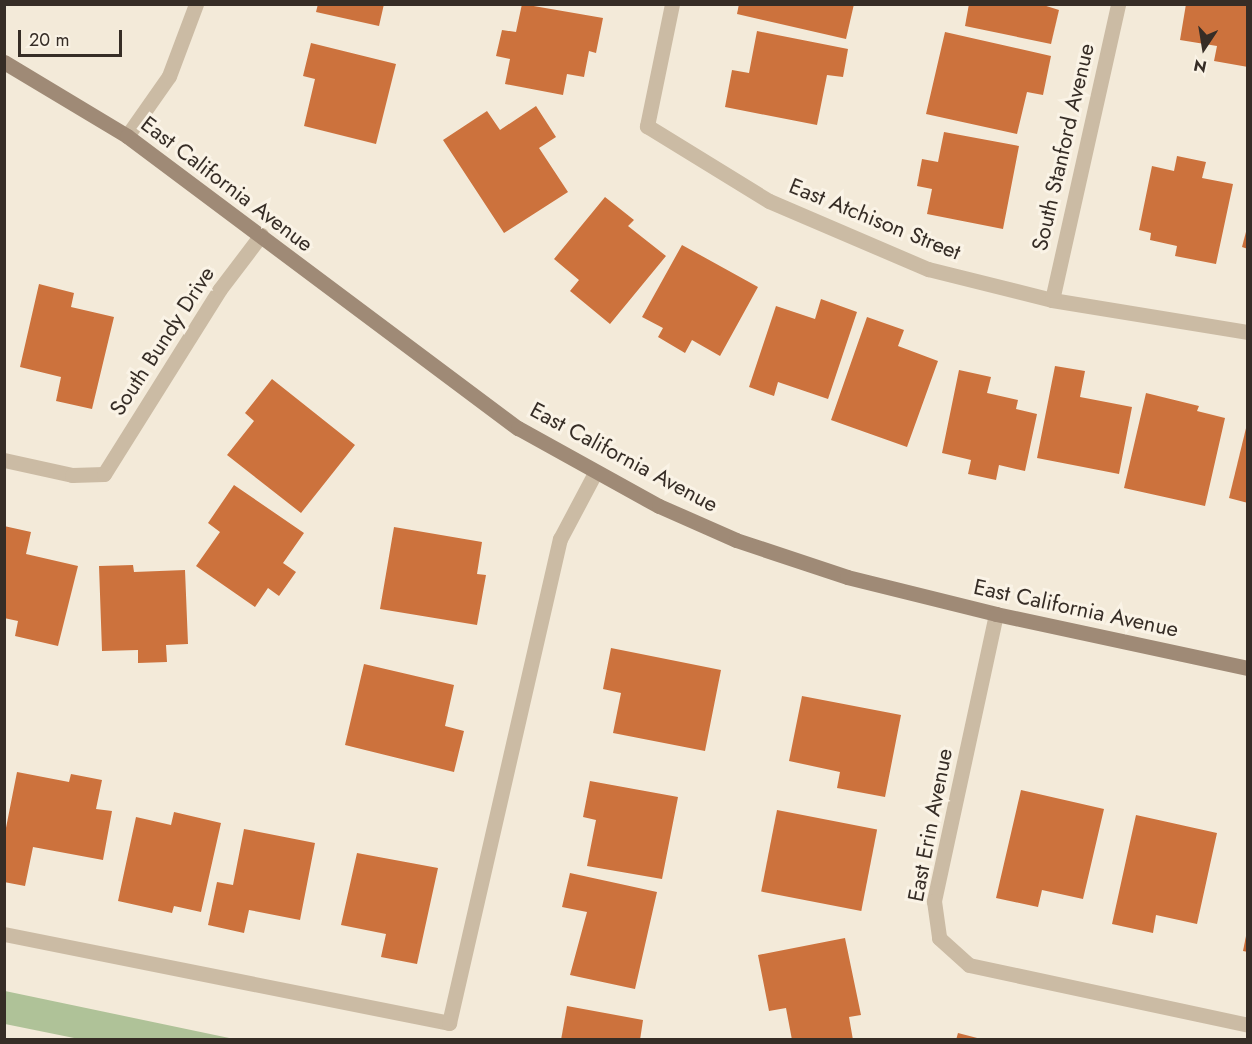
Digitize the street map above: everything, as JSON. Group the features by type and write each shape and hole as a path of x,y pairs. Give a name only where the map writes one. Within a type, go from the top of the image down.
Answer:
{"street":[{"path":"127,136 170,76 196,4"},
{"name":"East Atchison Street","path":"672,4 647,126 779,205 928,269 1052,300 1248,333"},
{"name":"South Stanford Avenue","path":"1052,300 1118,4"},
{"name":"East California Avenue","path":"4,62 127,136 261,235 437,371 518,428 595,473 736,540 847,577 996,614 1248,668"},
{"name":"South Bundy Drive","path":"4,460 72,475 104,474 220,289 261,235"},
{"path":"4,934 448,1023 560,539 595,473"},
{"name":"East Erin Avenue","path":"996,614 934,901 939,938 969,965 1248,1025"}],"green space":[{"path":"5,991 234,1039 79,1039 5,1024"}],"building":[{"path":"318,4 384,4 379,26 316,12"},
{"path":"522,4 603,18 596,53 589,51 584,77 567,74 563,95 505,84 510,59 496,56 502,30 516,32"},
{"path":"739,4 854,4 846,39 737,14"},
{"path":"969,4 1040,4 1059,10 1051,44 965,26"},
{"path":"1186,4 1248,4 1248,67 1214,61 1217,46 1180,40"},
{"path":"757,31 848,49 843,77 827,75 817,125 725,107 732,70 749,73"},
{"path":"945,32 1051,56 1043,95 1027,92 1017,134 926,114"},
{"path":"311,43 396,64 376,144 304,126 315,79 303,76"},
{"path":"536,106 556,137 539,148 568,192 504,233 443,140 487,111 500,130"},
{"path":"944,132 1019,146 1003,229 927,214 932,189 917,186 922,159 938,162"},
{"path":"1177,156 1206,162 1202,178 1233,184 1216,264 1175,256 1177,246 1150,240 1151,233 1139,230 1152,166 1174,171"},
{"path":"605,197 634,220 628,226 666,256 610,324 570,291 579,280 554,259"},
{"path":"1248,228 1248,249 1242,247"},
{"path":"682,245 758,287 720,356 692,340 685,353 658,337 663,328 642,317"},
{"path":"39,284 74,293 71,307 114,317 92,409 56,401 61,377 20,367"},
{"path":"821,299 857,312 828,399 778,382 774,396 749,387 776,306 815,319"},
{"path":"867,317 904,330 898,346 938,361 907,447 831,420"},
{"path":"1055,366 1085,371 1080,397 1132,407 1119,474 1037,458"},
{"path":"959,370 991,377 987,393 1018,400 1016,409 1037,414 1025,471 999,465 996,480 968,474 971,460 942,453"},
{"path":"272,379 355,445 301,513 227,455 254,421 245,413"},
{"path":"1146,393 1199,406 1197,411 1225,418 1205,506 1124,488"},
{"path":"1248,420 1248,503 1229,498"},
{"path":"234,485 304,533 283,563 296,572 279,596 268,588 255,607 196,566 220,532 208,523"},
{"path":"4,526 31,532 26,554 78,566 58,646 15,636 18,621 4,618"},
{"path":"394,527 482,542 477,574 486,575 477,625 380,609"},
{"path":"133,565 134,572 185,570 188,644 166,645 167,662 138,663 138,650 102,651 99,566"},
{"path":"611,648 721,670 705,751 613,733 621,693 603,689"},
{"path":"364,664 454,685 445,726 464,731 454,772 345,745"},
{"path":"802,696 901,715 885,797 837,788 840,772 789,761"},
{"path":"17,772 69,782 71,774 102,780 96,809 112,811 103,860 33,847 25,886 4,882 4,838"},
{"path":"590,781 678,797 662,879 587,866 596,820 583,817"},
{"path":"1021,790 1104,809 1083,899 1042,890 1038,907 996,898"},
{"path":"777,810 877,829 861,911 761,891"},
{"path":"174,812 221,823 201,912 174,906 172,913 118,901 136,817 171,825"},
{"path":"1136,815 1217,833 1197,924 1156,915 1153,933 1112,924"},
{"path":"244,829 315,843 300,920 249,910 244,933 208,925 217,882 233,885"},
{"path":"357,853 438,868 417,964 381,957 386,934 341,925"},
{"path":"570,873 657,892 635,989 570,975 587,912 562,907"},
{"path":"1246,936 1248,937 1248,952 1243,951"},
{"path":"845,938 861,1015 849,1017 853,1040 792,1040 786,1008 769,1011 758,955"},
{"path":"567,1006 643,1020 640,1040 561,1040"},
{"path":"958,1033 981,1039 981,1040 956,1040"}]}
